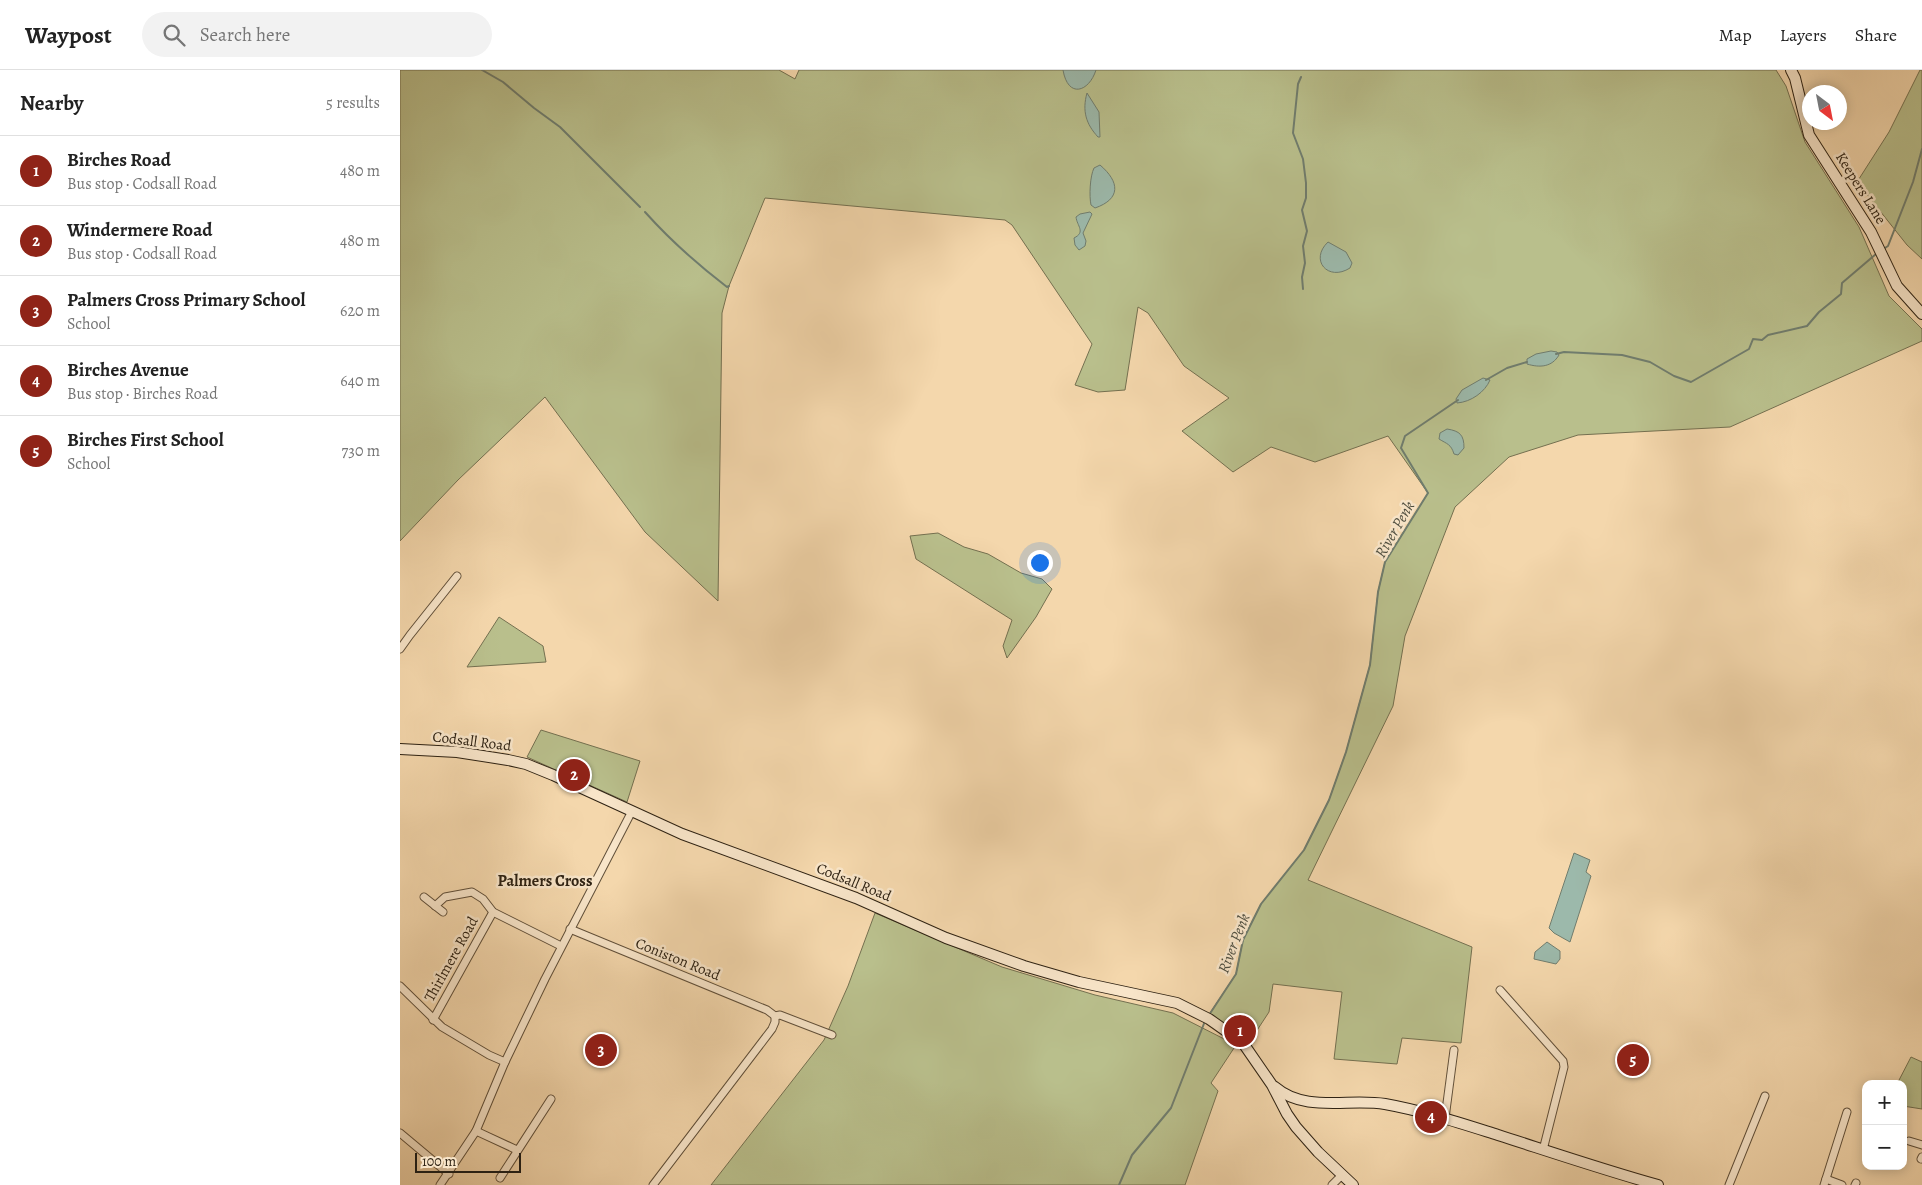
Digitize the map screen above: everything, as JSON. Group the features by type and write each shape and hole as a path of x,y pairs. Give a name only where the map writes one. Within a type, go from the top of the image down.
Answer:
{"street":[{"name":"Keepers Lane","path":"1791,70 1795,78 1809,135 1871,232 1897,286 1922,314"},
{"path":"400,649 457,576"},
{"name":"Codsall Road","path":"400,749 456,752 526,764 682,834 839,892 946,938 1024,966 1079,982 1177,1004 1209,1019 1243,1043 1272,1085 1296,1127 1353,1185"},
{"path":"440,1185 476,1131 505,1062 561,946 632,811"},
{"path":"435,906 445,897 472,892 483,899 493,912 561,946"},
{"path":"424,898 443,912"},
{"name":"Thirlmere Road","path":"433,1020 493,912"},
{"name":"Coniston Road","path":"570,929 767,1010 775,1016 780,1015 832,1035"},
{"path":"400,986 442,1027 489,1055 505,1062"},
{"path":"1500,990 1564,1061 1543,1150"},
{"path":"654,1185 772,1029 776,1022 775,1016"},
{"path":"1445,1118 1454,1050"},
{"path":"1272,1085 1281,1092 1298,1100 1328,1103 1377,1103 1420,1110 1658,1185"},
{"path":"1730,1185 1765,1096"},
{"path":"500,1178 551,1099"},
{"path":"1842,1185 1825,1182 1847,1112"},
{"path":"476,1131 517,1150"},
{"path":"400,1133 448,1174"},
{"path":"1909,1141 1922,1145"},
{"path":"1332,1185 1342,1175"}],"green space":[{"path":"400,70 779,70 795,79 799,70 1776,70 1786,86 1805,142 1859,227 1889,296 1922,329 1922,341 1730,427 1578,435 1509,457 1455,507 1405,636 1393,706 1308,880 1472,947 1461,1043 1402,1038 1397,1064 1334,1059 1342,992 1273,984 1269,1012 1250,1041 1208,1016 1236,974 1243,940 1261,904 1304,850 1329,800 1346,752 1370,665 1378,592 1385,562 1428,493 1388,436 1315,462 1271,447 1233,472 1182,431 1229,398 1184,366 1148,313 1138,307 1125,390 1098,392 1075,385 1092,344 1012,225 1005,220 765,198 729,286 722,313 718,601 645,532 545,397 458,480 400,541"},
{"path":"1920,70 1922,70 1922,259 1907,245 1857,182 1889,132"},
{"path":"938,533 964,547 988,554 1021,573 1042,579 1052,589 1036,617 1007,658 1003,646 1012,620 916,559 910,536"},
{"path":"499,617 543,646 546,662 467,667"},
{"path":"541,730 640,761 627,802 527,757"},
{"path":"875,913 1002,967 1095,995 1173,1013 1236,1045 1211,1083 1218,1091 1185,1185 711,1185 824,1040 848,986"},
{"path":"1911,1057 1922,1062 1922,1109 1907,1107 1907,1080 1899,1080"}],"shaded area":[{"path":"1063,70 1096,70 1089,83 1079,89 1074,89 1069,85"},
{"path":"1087,93 1099,112 1100,137 1094,132 1086,117"},
{"path":"1100,165 1107,171 1115,190 1110,200 1095,208 1091,205 1090,201 1091,181 1094,168"},
{"path":"1090,212 1092,214 1083,233 1086,241 1085,246 1079,250 1075,245 1074,238 1080,233 1076,217"},
{"path":"1328,242 1346,252 1352,263 1350,268 1342,272 1335,272 1328,271 1324,267 1320,256"},
{"path":"1551,351 1557,352 1559,355 1553,362 1545,366 1527,364 1527,359 1536,354"},
{"path":"1483,378 1490,380 1481,392 1467,401 1457,403 1456,399 1462,390"},
{"path":"1447,429 1458,432 1462,437 1464,448 1458,455 1454,454 1450,446 1439,439 1440,433"},
{"path":"1574,853 1590,860 1586,872 1591,876 1570,942 1549,928"},
{"path":"1547,942 1560,951 1560,959 1556,964 1534,959 1535,952"}],"waterway":[{"path":"482,70 503,82 560,127 640,207"},
{"path":"1301,77 1298,84 1293,133 1303,159 1306,183 1306,198 1302,210 1307,231 1303,246 1305,263 1302,277 1303,289"},
{"name":"River Penk","path":"1882,250 1888,246 1913,182 1922,149"},
{"path":"645,212 694,261 727,287 729,286"},
{"name":"River Penk","path":"1556,354 1564,352 1622,355 1650,362 1674,376 1691,382 1749,349 1753,339 1762,340 1768,335 1807,326 1819,312 1841,294 1842,283 1876,254"},
{"name":"River Penk","path":"1486,380 1507,368 1527,362"},
{"name":"River Penk","path":"1209,1015 1236,974 1243,940 1261,904 1304,850 1329,800 1346,752 1370,665 1378,592 1385,562 1428,493 1401,448 1405,436 1458,400"},
{"name":"River Penk","path":"1119,1185 1132,1155 1171,1108 1205,1021"}],"place":[{"name":"Windermere Road","path":"574,775"},
{"name":"Birches Road","path":"1240,1031"},
{"name":"Palmers Cross Primary School","path":"601,1050"},
{"name":"Birches First School","path":"1633,1060"},
{"name":"Birches Avenue","path":"1431,1117"}],"district":[{"name":"Palmers Cross","path":"545,880"}]}
